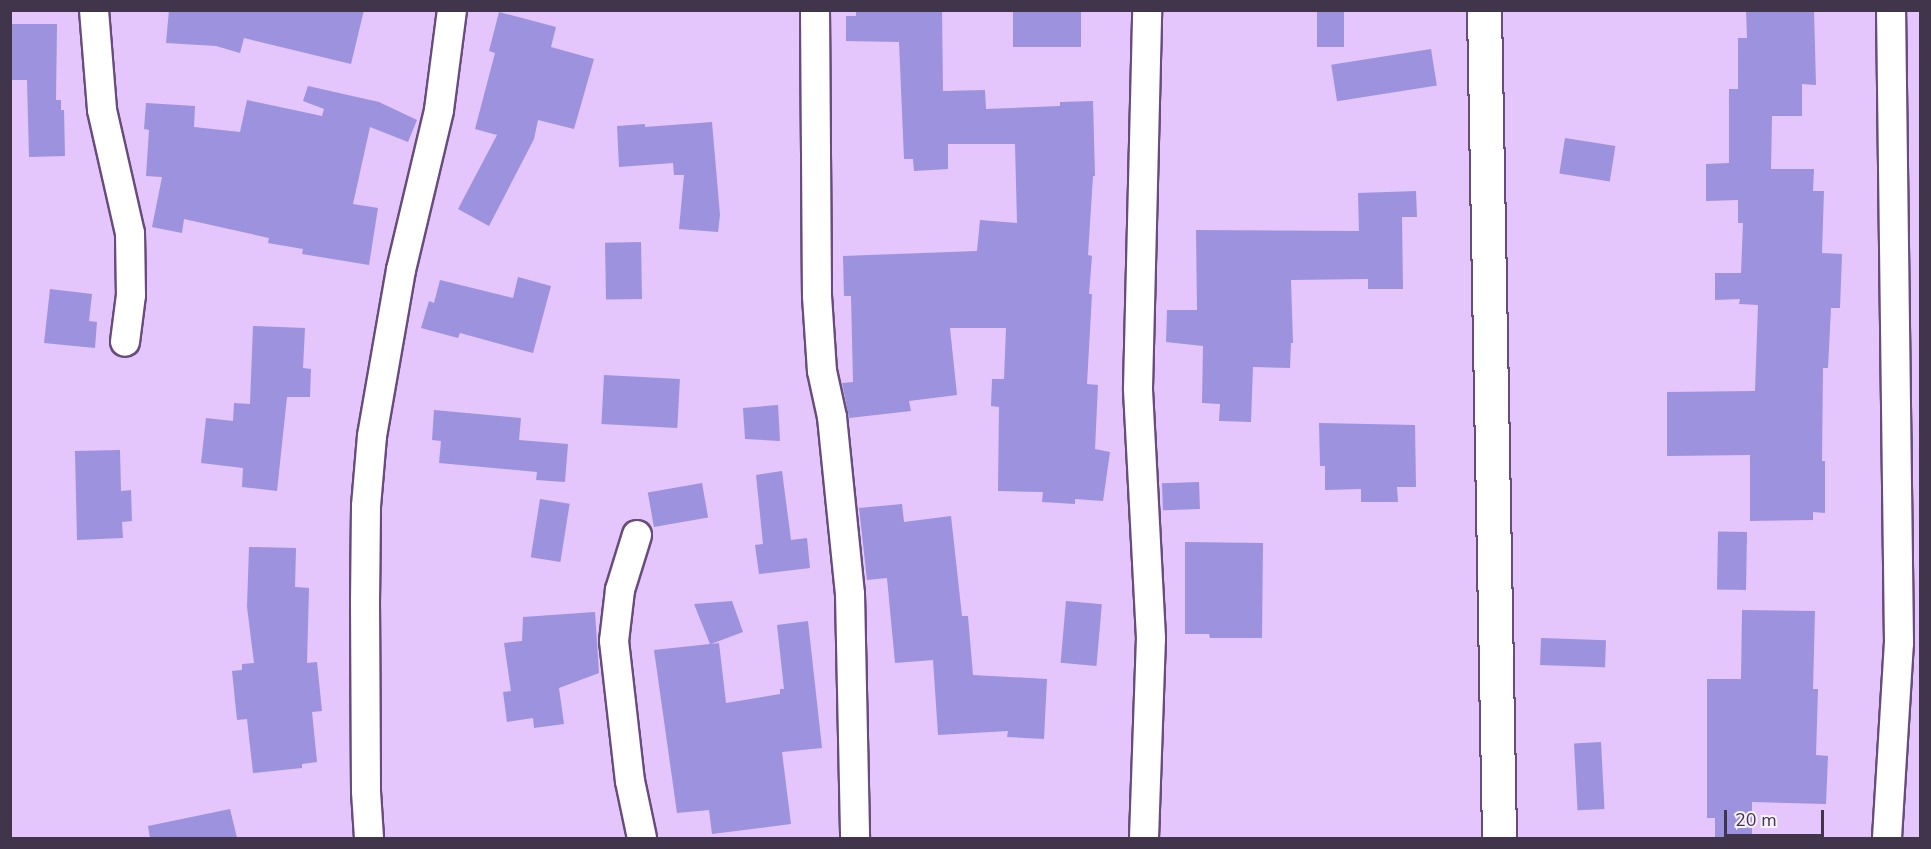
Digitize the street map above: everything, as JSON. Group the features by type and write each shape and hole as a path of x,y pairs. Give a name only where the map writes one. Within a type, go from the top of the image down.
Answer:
{"street":[{"path":"94,10 102,110 130,233 131,295 125,342"},
{"path":"369,838 366,791 365,603 366,506 372,436 401,270 439,110 452,10"},
{"path":"815,10 817,296 822,371 832,417 850,594 855,838"},
{"path":"1144,838 1151,638 1138,388 1147,10"},
{"path":"1484,10 1499,838"},
{"path":"1887,838 1910,643 1891,10"},
{"path":"637,535 620,590 614,641 630,781 642,838"}],"building":[{"path":"169,10 364,10 351,64 244,38 240,53 216,46 166,43"},
{"path":"856,10 942,10 943,91 985,90 986,109 1060,106 1060,102 1093,101 1095,176 1093,176 1088,255 1092,256 1089,294 1092,294 1087,384 1098,385 1095,449 1110,452 1103,501 1075,499 1075,504 1042,502 1043,492 998,491 999,407 991,406 992,379 1004,379 1006,328 950,328 957,395 909,401 911,411 849,418 842,383 853,382 851,296 844,296 843,256 977,251 980,220 1017,223 1015,144 948,144 948,169 914,171 913,159 904,159 899,42 846,41 846,16 856,16"},
{"path":"1013,10 1081,10 1081,47 1013,47"},
{"path":"1317,10 1344,10 1344,47 1317,47"},
{"path":"1746,10 1814,10 1816,85 1802,84 1802,116 1772,116 1771,169 1814,169 1813,191 1824,191 1822,253 1842,254 1840,308 1831,308 1828,368 1823,368 1822,461 1825,461 1825,513 1813,512 1813,520 1750,521 1750,455 1667,456 1667,392 1755,391 1758,305 1739,304 1740,299 1715,300 1715,273 1741,273 1743,223 1738,223 1738,200 1706,201 1706,164 1729,163 1729,89 1738,89 1738,38 1747,38"},
{"path":"499,12 556,27 551,47 594,59 574,129 538,120 534,139 489,226 458,209 497,135 475,129 495,53 489,51"},
{"path":"10,24 57,24 56,100 61,100 61,110 64,110 65,156 29,157 27,80 10,80"},
{"path":"1431,49 1437,86 1337,101 1331,65"},
{"path":"308,86 379,102 417,120 408,142 370,127 353,204 378,208 369,265 302,254 303,249 268,243 269,238 184,219 182,233 152,227 162,177 146,176 149,130 144,129 146,103 195,106 194,127 240,132 247,100 322,116 324,109 303,101"},
{"path":"712,122 720,215 718,232 679,229 684,175 674,175 673,163 619,167 617,126 645,124 645,127"},
{"path":"1565,138 1615,146 1610,182 1559,174"},
{"path":"1416,191 1417,217 1402,217 1403,289 1368,289 1368,279 1291,280 1293,343 1291,343 1290,368 1253,367 1251,422 1219,421 1220,404 1202,403 1203,346 1166,342 1167,310 1197,310 1196,230 1359,231 1358,193"},
{"path":"641,242 642,299 606,300 605,243"},
{"path":"518,277 551,286 533,353 460,333 458,338 421,328 429,301 434,303 440,280 513,298"},
{"path":"50,289 92,294 89,321 97,322 95,348 44,343"},
{"path":"253,326 305,328 303,368 311,369 310,397 287,397 277,491 242,487 243,468 201,463 206,418 233,421 234,403 250,404"},
{"path":"604,375 680,379 677,428 601,424"},
{"path":"778,405 780,441 745,439 743,408"},
{"path":"434,410 521,418 519,440 568,444 565,482 536,480 537,472 439,463 441,441 432,440"},
{"path":"1319,423 1415,425 1416,487 1397,487 1398,502 1361,502 1361,489 1325,490 1325,466 1320,466"},
{"path":"120,450 121,491 131,490 132,521 122,522 123,538 77,540 75,451"},
{"path":"782,471 791,540 807,538 810,568 759,574 755,545 763,544 756,475"},
{"path":"1199,482 1200,509 1163,510 1162,483"},
{"path":"702,483 708,517 654,527 648,493"},
{"path":"540,499 570,504 560,562 531,557"},
{"path":"902,504 904,522 951,516 962,616 968,616 973,675 1047,679 1044,739 1007,737 1008,731 938,735 933,660 895,663 887,578 867,580 859,508"},
{"path":"1718,531 1747,532 1746,590 1717,589"},
{"path":"1185,542 1263,543 1262,638 1210,638 1209,634 1185,634"},
{"path":"249,547 296,548 295,587 309,588 307,663 317,662 322,711 312,712 317,762 302,764 302,768 253,773 247,719 237,720 232,671 242,670 242,664 254,663 247,607"},
{"path":"732,601 743,632 711,644 719,643 726,703 780,694 780,689 784,689 777,625 808,621 822,748 782,752 791,824 712,834 709,810 677,813 654,650 710,644 694,604"},
{"path":"1066,601 1102,604 1096,666 1061,663"},
{"path":"1742,610 1815,611 1813,689 1818,689 1816,755 1828,756 1826,804 1752,802 1752,838 1715,838 1715,818 1707,818 1707,679 1741,679"},
{"path":"595,612 599,673 559,688 564,724 534,728 533,718 507,722 503,692 511,691 504,643 522,641 523,617"},
{"path":"1541,638 1606,640 1605,667 1540,665"},
{"path":"1601,742 1605,809 1578,810 1574,743"},
{"path":"230,809 237,838 150,838 148,826"}]}
